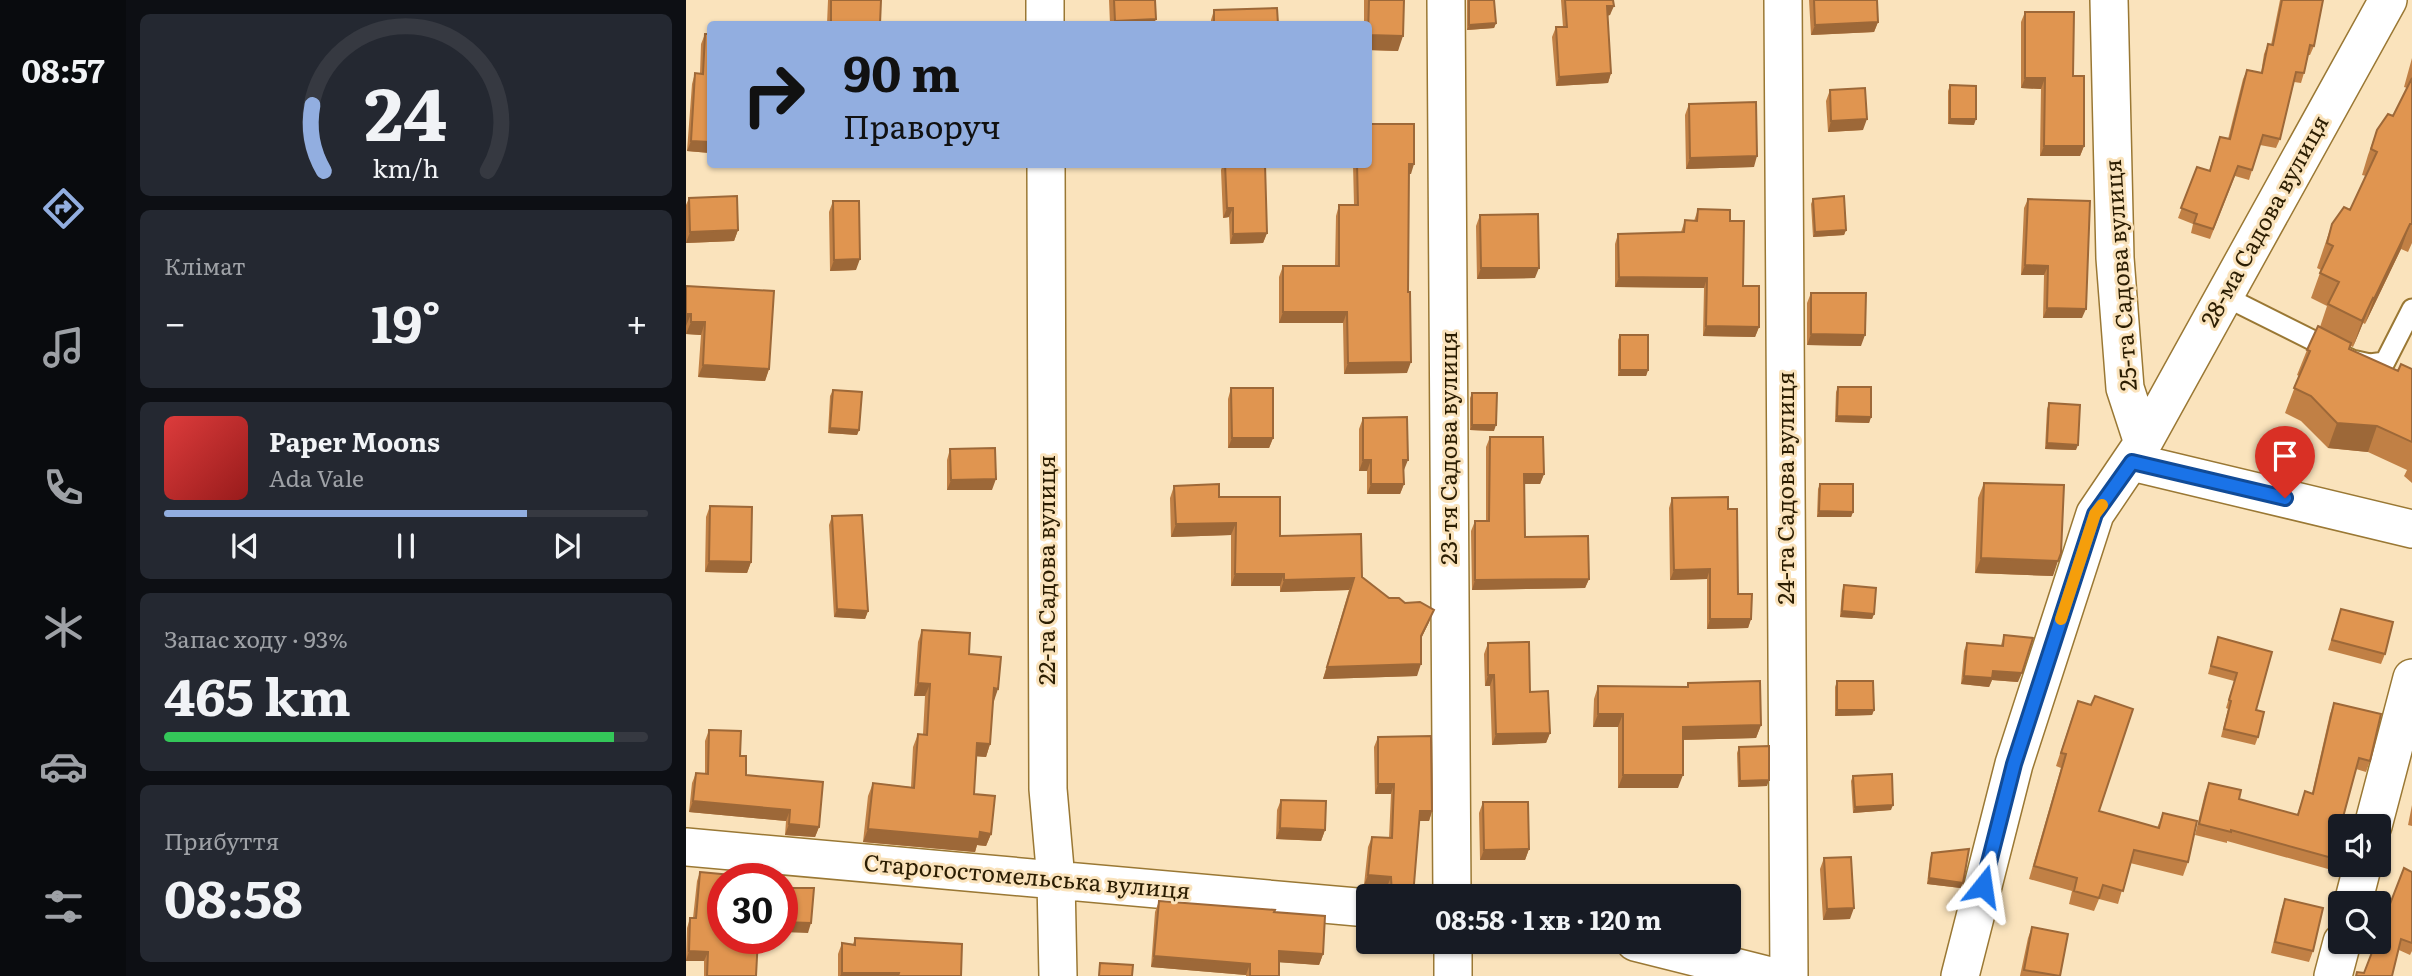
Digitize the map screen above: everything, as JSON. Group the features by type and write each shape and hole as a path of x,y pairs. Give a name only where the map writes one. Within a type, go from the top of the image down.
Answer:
{"street":[{"path":"1045,0 1045,21"},
{"name":"23-тя Садова вулиця","path":"1446,0 1452,884"},
{"name":"24-та Садова вулиця","path":"1783,0 1789,976"},
{"name":"25-та Садова вулиця","path":"2109,0 2115,258 2125,388 2138,452"},
{"name":"28-ма Садова вулиця","path":"2138,452 2388,0"},
{"name":"22-га Садова вулиця","path":"1046,168 1048,789 1056,880 1058,976"},
{"path":"1960,976 2014,764 2095,514 2138,452 2412,529"},
{"path":"2376,814 2412,678"},
{"name":"Старогостомельська вулиця","path":"686,847 1356,907"},
{"path":"1452,954 1453,976"},
{"path":"1683,954 1770,976"},
{"path":"2333,976 2339,954"}],"lane":[{"path":"2224,296 2352,360 2370,364 2385,362 2412,309"}],"building":[{"path":"831,0 881,0 880,21 831,21"},
{"path":"1114,0 1155,0 1156,19 1115,21"},
{"path":"1369,0 1404,0 1403,36 1372,35 1372,21 1368,21"},
{"path":"1469,0 1494,0 1496,23 1469,25"},
{"path":"1565,0 1613,0 1614,6 1607,6 1611,73 1559,77 1556,27 1567,27"},
{"path":"1814,0 1877,0 1878,22 1815,25"},
{"path":"2282,0 2323,0 2314,46 2310,45 2304,73 2296,72 2280,139 2263,135 2252,170 2238,166 2213,229 2194,223 2197,214 2181,208 2197,167 2210,171 2220,137 2230,139 2247,70 2262,73 2268,44 2273,45"},
{"path":"1277,8 1278,21 1214,21 1214,10"},
{"path":"2025,12 2074,12 2073,76 2084,76 2084,146 2044,146 2045,78 2025,78"},
{"path":"707,34 707,142 691,141 695,73 703,74"},
{"path":"2412,78 2412,224 2362,321 2328,304 2339,282 2320,273 2333,246 2327,243 2332,224 2344,207 2350,210 2377,152 2371,149 2377,130 2388,114 2393,116"},
{"path":"1950,85 1976,86 1976,119 1950,119"},
{"path":"1865,88 1867,119 1831,121 1830,90"},
{"path":"1756,102 1757,156 1690,158 1689,104"},
{"path":"1372,124 1414,124 1414,164 1409,164 1408,292 1411,362 1348,363 1347,312 1283,312 1283,266 1339,266 1339,205 1358,205 1357,168 1372,168"},
{"path":"1225,168 1265,168 1267,233 1233,234 1233,208 1227,208"},
{"path":"737,196 738,230 690,232 689,198"},
{"path":"1844,196 1846,230 1815,232 1813,199"},
{"path":"2028,199 2090,201 2086,309 2047,308 2048,266 2025,265"},
{"path":"833,201 859,201 860,259 834,260"},
{"path":"1698,209 1730,210 1730,221 1744,221 1743,286 1759,286 1759,327 1706,326 1707,278 1619,277 1618,234 1684,232 1685,220 1697,221"},
{"path":"1538,214 1539,268 1481,268 1480,215"},
{"path":"686,286 774,291 769,369 703,365 705,322 691,322 691,314 686,314"},
{"path":"1811,293 1866,293 1865,335 1811,334"},
{"path":"2318,326 2351,343 2349,349 2398,371 2401,364 2412,369 2412,442 2377,426 2337,423 2311,396 2294,388"},
{"path":"1620,335 1648,335 1648,370 1620,370"},
{"path":"1838,387 1871,387 1871,417 1837,416"},
{"path":"1231,388 1273,388 1273,438 1232,438"},
{"path":"833,390 862,392 859,430 830,428"},
{"path":"1472,393 1497,393 1496,425 1472,425"},
{"path":"2049,403 2080,405 2078,445 2047,443"},
{"path":"1407,417 1408,460 1403,460 1404,484 1371,484 1371,460 1363,460 1363,418"},
{"path":"1490,437 1543,437 1544,474 1524,474 1525,537 1588,536 1589,579 1475,580 1475,521 1489,521"},
{"path":"995,448 996,479 951,480 950,449"},
{"path":"1984,483 2064,485 2061,553 2058,561 1981,558"},
{"path":"1219,484 1219,497 1280,497 1280,536 1361,534 1362,577 1389,598 1399,598 1405,603 1420,602 1434,610 1421,636 1421,664 1327,667 1354,578 1284,580 1284,574 1235,574 1236,523 1176,524 1174,486"},
{"path":"1820,484 1853,484 1853,512 1819,511"},
{"path":"1728,497 1728,509 1737,509 1738,594 1752,594 1751,619 1710,619 1710,569 1674,570 1672,498"},
{"path":"710,506 752,507 751,562 709,561"},
{"path":"862,515 868,611 837,609 832,516"},
{"path":"1844,585 1876,588 1874,614 1842,611"},
{"path":"2341,609 2393,622 2385,654 2332,640"},
{"path":"922,630 970,633 969,654 1001,657 998,689 994,688 990,744 977,743 974,794 995,796 991,834 980,832 979,839 868,829 873,783 914,788 918,734 927,735 930,684 918,683"},
{"path":"2004,635 2033,638 2022,673 1993,671 1992,678 1964,676 1967,643 2003,646"},
{"path":"2218,637 2272,652 2256,710 2264,712 2258,737 2224,729 2237,673 2211,666"},
{"path":"1529,642 1530,692 1548,691 1550,733 1496,734 1494,675 1488,675 1488,643"},
{"path":"1760,681 1761,725 1683,727 1683,775 1623,775 1623,714 1598,714 1598,686 1688,687 1688,683"},
{"path":"1837,681 1873,681 1874,710 1837,710"},
{"path":"2095,696 2133,709 2099,811 2159,828 2163,813 2197,821 2188,862 2134,850 2123,891 2103,885 2099,898 2074,891 2077,878 2034,866 2066,754 2061,753 2078,701 2091,705"},
{"path":"2334,703 2381,714 2370,761 2359,758 2344,814 2328,814 2328,857 2199,824 2209,783 2241,790 2239,799 2298,815 2305,791 2313,794"},
{"path":"709,730 741,731 740,756 746,756 746,775 823,782 819,827 789,824 790,810 693,801 696,773 708,774"},
{"path":"1431,736 1432,811 1420,811 1414,884 1391,884 1391,877 1368,875 1372,837 1392,838 1394,784 1378,784 1378,737"},
{"path":"1769,746 1769,780 1740,781 1739,747"},
{"path":"1892,774 1893,805 1855,807 1853,776"},
{"path":"1281,800 1326,801 1325,830 1280,828"},
{"path":"1483,802 1528,802 1529,849 1484,850"},
{"path":"1969,849 1963,883 1929,878 1932,853"},
{"path":"1851,857 1854,908 1827,909 1824,858"},
{"path":"2404,868 2412,872 2412,943 2401,939 2392,976 2356,976 2357,972 2364,973 2371,954 2391,954 2391,902"},
{"path":"700,872 707,873 707,952 689,951 690,918 696,918"},
{"path":"798,888 814,888 811,923 798,923"},
{"path":"2285,899 2323,908 2313,951 2275,942"},
{"path":"1159,901 1325,916 1323,954 1279,951 1279,976 1250,976 1250,964 1154,956"},
{"path":"2032,927 2068,934 2060,976 2024,970"},
{"path":"855,938 962,944 961,976 842,973 842,943 855,945"},
{"path":"708,954 757,954 756,976 707,976"},
{"path":"1100,963 1133,965 1132,976 1099,976"}],"slow traffic":[{"path":"2061,619 2095,514 2102,505"}],"route":[{"path":"1983,886 2014,764 2095,514 2132,462 2285,498"}]}
